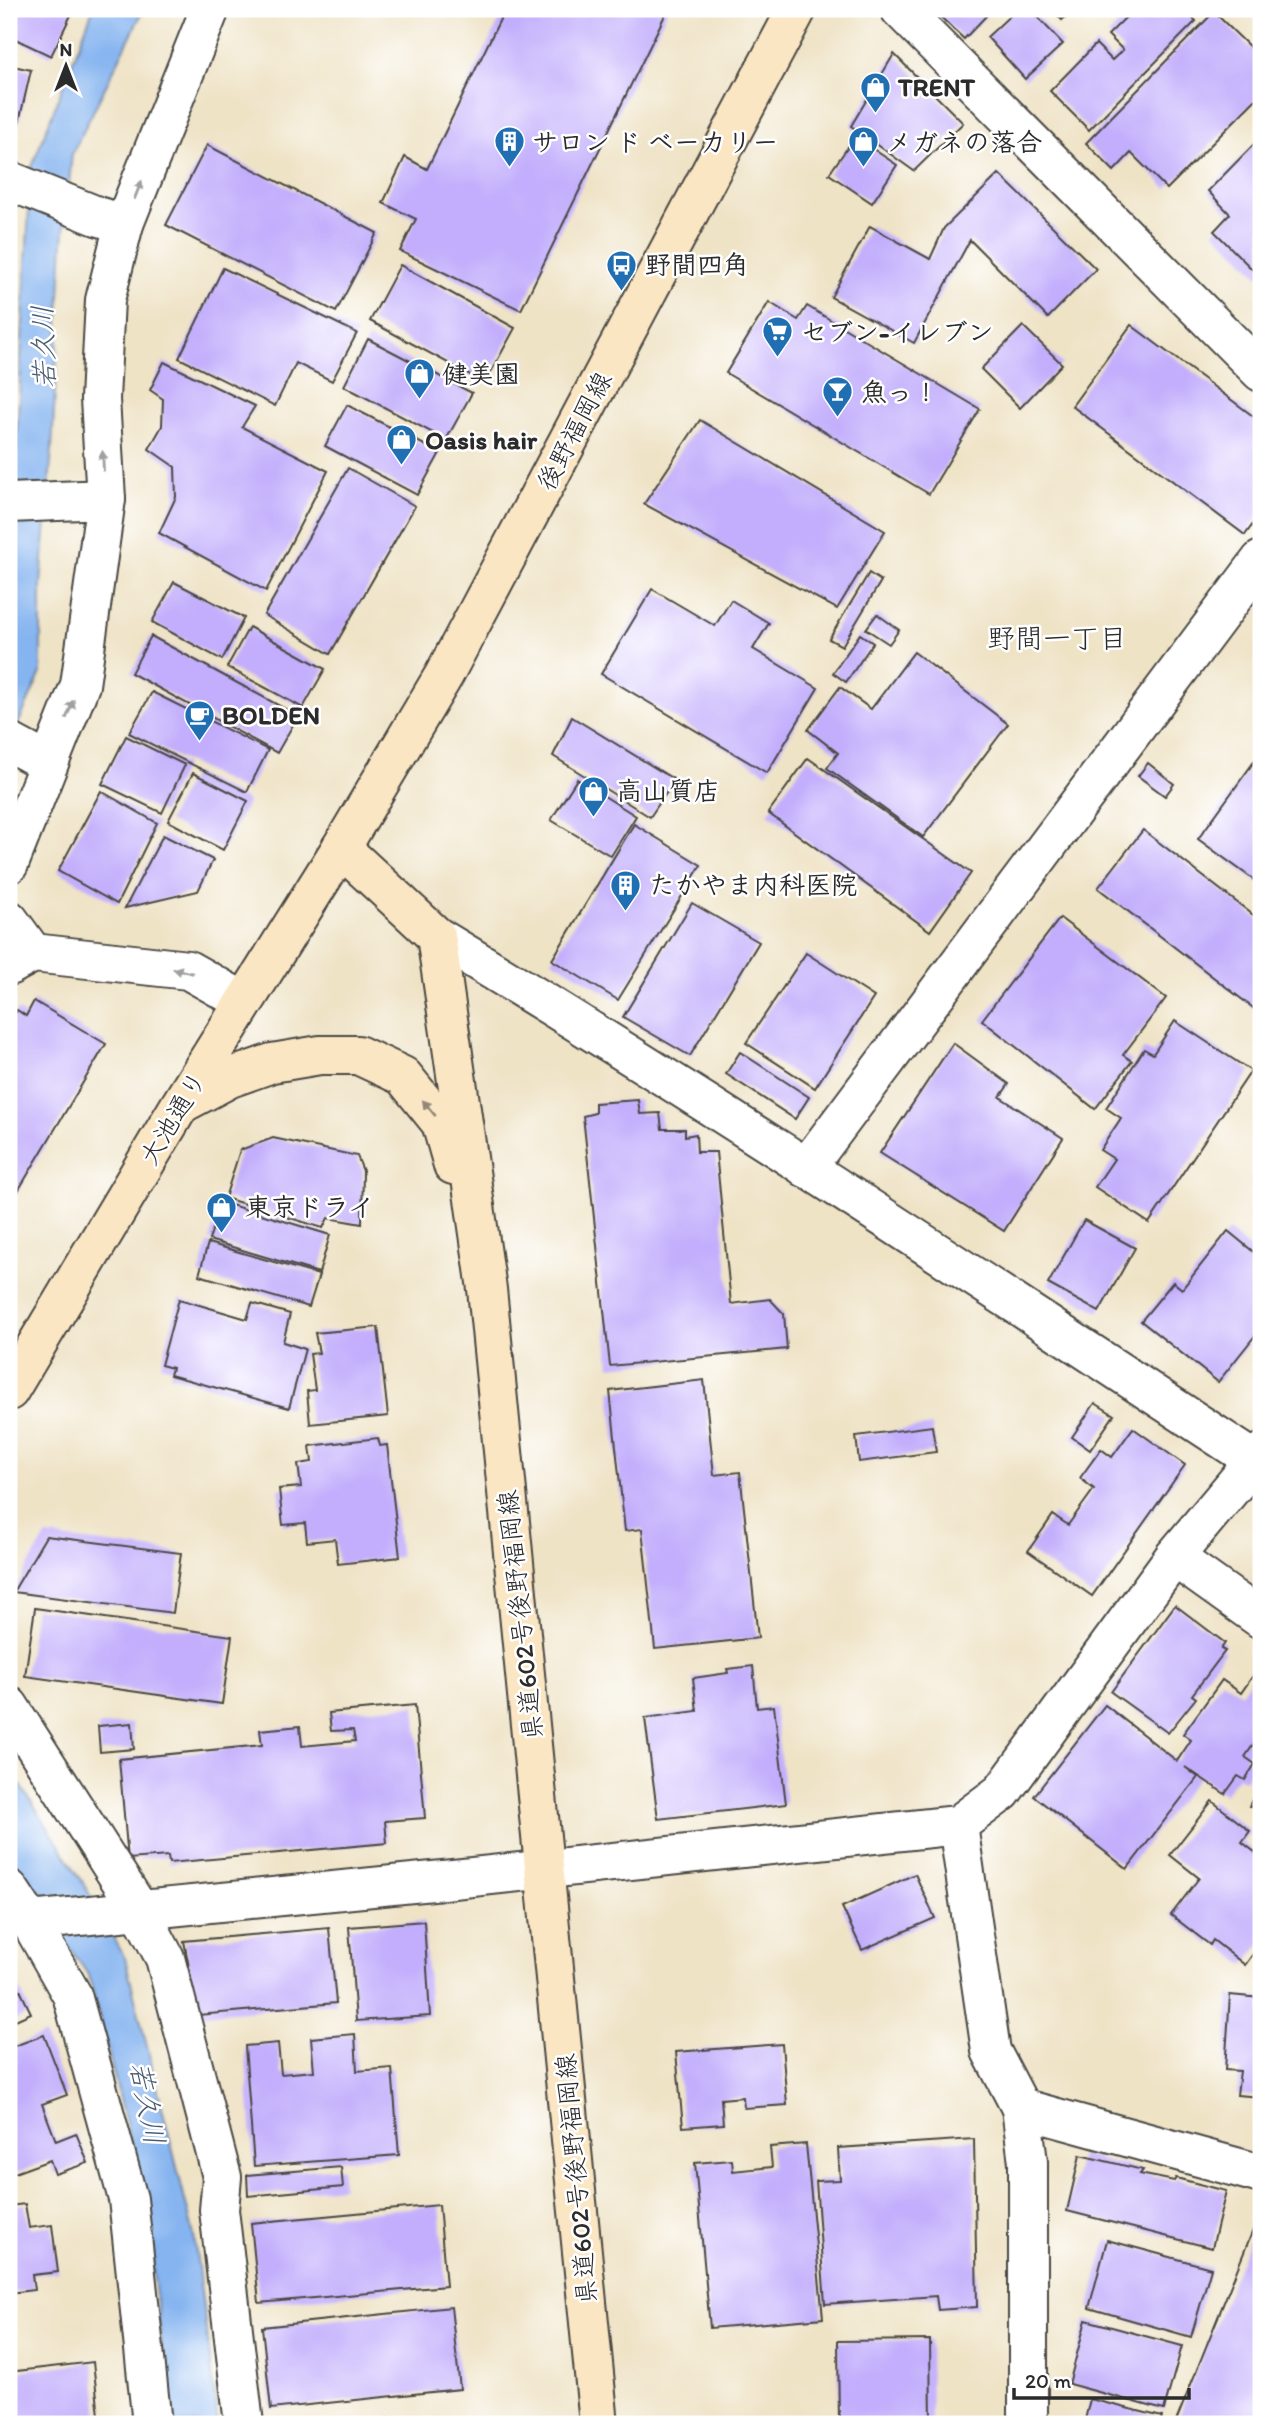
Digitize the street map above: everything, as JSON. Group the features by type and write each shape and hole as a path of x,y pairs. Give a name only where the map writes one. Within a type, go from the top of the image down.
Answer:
{"main road":[{"name":"後野福岡線","path":"341,848 444,676 797,9"},
{"path":"341,848 436,936"},
{"name":"大池通り","path":"9,1391 243,1001 341,848"},
{"name":"県道602号後野福岡線","path":"436,936 487,1289 599,2424"},
{"path":"180,1105 230,1078 272,1063 320,1055 358,1055 403,1076 441,1123 487,1289"}],"street":[{"path":"9,864 29,753 80,685 98,500 100,399 111,220 210,9"},
{"path":"900,9 1261,373"},
{"path":"10,181 111,220"},
{"path":"9,503 98,500"},
{"path":"806,1168 1261,560"},
{"path":"9,920 21,960 188,970 243,1001"},
{"path":"30,1921 546,1870 958,1825 1002,1792 1174,1557 1258,1456 539,998 436,936"},
{"path":"1174,1557 1261,1619"},
{"path":"9,1706 139,1909 165,1958 222,2177 219,2210 244,2424"},
{"path":"958,1825 991,2051 1021,2108 1028,2162 1028,2424"},
{"path":"9,1889 72,1994 128,2199 152,2424"},
{"path":"1021,2108 1261,2174"}],"water":[{"name":"若久川","path":"93,9 144,9 72,154 63,242 52,449 41,584 41,673 9,744 9,522 17,437 31,169"},
{"name":"若久川","path":"9,1767 81,1879 125,1958 194,2236 218,2424 171,2424 144,2195 89,1976 9,1861"}],"building":[{"path":"9,9 74,9 51,56 9,36"},
{"path":"505,9 668,9 521,310 400,251 416,219 383,203 405,157 427,169"},
{"path":"932,9 978,9 986,16 964,39"},
{"path":"1017,9 1030,9 1063,44 1025,79 987,37"},
{"path":"1051,9 1074,9 1062,20"},
{"path":"1134,9 1184,9 1196,21 1089,130 1050,91 1096,44 1112,60 1123,50 1108,35"},
{"path":"1214,12 1261,58 1261,94 1167,189 1131,153 1114,171 1086,143"},
{"path":"894,54 963,123 914,171 851,126"},
{"path":"9,65 31,70 19,122 9,120"},
{"name":"メガネの落合","path":"855,137 897,165 872,203 829,174"},
{"path":"1261,137 1261,278 1214,231 1230,214 1208,191"},
{"path":"207,145 377,233 336,312 166,225"},
{"path":"999,174 1096,269 1048,318 970,240 914,343 831,297 870,226 930,259 944,228"},
{"path":"400,265 515,328 485,383 370,321"},
{"path":"223,268 357,333 332,381 296,363 275,406 179,358"},
{"path":"769,302 798,320 807,306 980,409 929,494 726,373"},
{"path":"1131,325 1261,422 1261,513 1245,535 1072,406"},
{"path":"1023,326 1062,364 1020,408 981,369"},
{"path":"368,339 472,393 446,440 344,386"},
{"path":"164,362 255,406 242,427 328,471 266,591 159,533 176,497 175,467 149,449 162,426 163,399 150,390"},
{"path":"347,405 440,453 417,495 325,446"},
{"path":"700,420 885,531 837,609 644,504"},
{"path":"348,468 415,506 330,654 264,615"},
{"path":"869,573 881,581 842,646 829,639"},
{"path":"174,582 244,618 222,660 152,622"},
{"path":"652,589 715,626 731,600 769,623 753,649 818,688 767,773 601,674"},
{"path":"877,614 899,630 889,644 866,629"},
{"path":"249,627 325,669 303,708 227,667"},
{"path":"860,634 873,643 846,682 833,673"},
{"path":"151,636 298,716 277,753 131,673"},
{"path":"914,652 1008,724 923,837 827,768 838,753 808,730 840,687 871,709"},
{"name":"BOLDEN","path":"152,692 268,750 247,792 129,733"},
{"path":"572,717 675,780 650,817 553,756"},
{"path":"126,736 185,765 162,813 102,784"},
{"path":"1261,752 1261,885 1198,839"},
{"path":"808,758 971,873 930,931 768,813"},
{"path":"1148,763 1174,784 1165,796 1138,776"},
{"path":"193,773 248,801 223,850 168,821"},
{"name":"高山質店","path":"577,779 636,816 611,856 551,820"},
{"path":"101,791 157,823 117,904 58,871"},
{"name":"たかやま内科医院","path":"634,824 701,865 618,1000 552,960"},
{"path":"1143,830 1261,921 1261,1014 1098,888"},
{"path":"163,835 213,860 198,891 125,908"},
{"path":"692,903 759,942 690,1056 623,1017"},
{"path":"1060,918 1166,998 1123,1055 1132,1061 1095,1109 982,1020"},
{"path":"806,953 874,997 815,1088 746,1043"},
{"path":"34,1001 106,1044 9,1206 9,1024 17,1010 26,1016"},
{"path":"1175,1021 1251,1071 1149,1223 1095,1187 1114,1159 1100,1150 1121,1118 1106,1108 1144,1049 1153,1054"},
{"path":"953,1043 1009,1084 1000,1097 1063,1138 1004,1231 880,1153"},
{"path":"740,1052 809,1097 795,1119 726,1074"},
{"path":"638,1100 640,1114 660,1113 662,1129 685,1129 685,1136 696,1134 697,1152 716,1152 731,1304 770,1299 784,1314 787,1349 610,1366 583,1116 595,1113 595,1103"},
{"path":"273,1138 357,1156 363,1171 362,1224 328,1218 323,1228 225,1198 240,1150"},
{"path":"221,1202 330,1235 319,1273 209,1240"},
{"path":"1084,1220 1135,1248 1099,1312 1048,1284"},
{"path":"1228,1231 1261,1258 1261,1328 1218,1382 1141,1321 1173,1282 1182,1289"},
{"path":"208,1243 319,1275 309,1307 199,1275"},
{"path":"179,1299 247,1319 252,1303 290,1314 283,1342 305,1349 289,1408 170,1375 172,1368 161,1365"},
{"path":"378,1327 388,1416 310,1424 307,1391 315,1390 310,1354 319,1353 315,1333"},
{"path":"704,1380 714,1475 740,1472 758,1638 655,1649 642,1529 625,1531 610,1391"},
{"path":"1095,1403 1114,1415 1090,1450 1072,1437"},
{"path":"932,1426 936,1452 859,1462 856,1436"},
{"path":"1133,1428 1185,1465 1092,1596 1028,1551 1053,1515 1068,1525 1094,1489 1080,1478 1101,1449 1112,1457"},
{"path":"378,1438 380,1446 387,1445 400,1557 338,1564 335,1539 307,1542 305,1523 283,1525 279,1489 301,1487 298,1464 312,1462 310,1446"},
{"path":"46,1536 181,1553 173,1613 13,1592"},
{"path":"1175,1605 1225,1643 1221,1649 1225,1651 1192,1695 1196,1698 1168,1733 1111,1692"},
{"path":"35,1608 232,1636 222,1704 25,1676"},
{"path":"1261,1664 1261,1733 1245,1757 1255,1764 1245,1780 1238,1776 1225,1794 1185,1767 1198,1777 1127,1869 1034,1796 1105,1705 1177,1761 1191,1740 1183,1734 1222,1680 1241,1693"},
{"path":"753,1666 757,1708 774,1706 786,1804 658,1819 645,1718 697,1711 693,1678 728,1673 727,1669"},
{"path":"415,1705 425,1818 385,1821 387,1843 169,1863 168,1856 128,1859 119,1759 262,1745 260,1730 300,1726 302,1746 355,1741 353,1730 331,1731 329,1713"},
{"path":"132,1723 134,1749 100,1752 98,1726"},
{"path":"1261,1782 1261,1812 1249,1806"},
{"path":"1212,1801 1250,1831 1242,1842 1261,1857 1261,1943 1245,1965 1213,1940 1210,1945 1171,1915 1199,1878 1170,1855"},
{"path":"915,1874 935,1918 862,1950 842,1907"},
{"path":"424,1921 430,2016 356,2021 349,1927"},
{"path":"329,1928 336,2003 198,2015 184,1941"},
{"path":"9,1967 31,2013 9,2023"},
{"path":"1230,1995 1261,1998 1261,2097 1237,2095 1240,2071 1225,2070"},
{"path":"355,2034 357,2071 392,2068 399,2155 254,2166 245,2046 278,2043 281,2074 314,2071 311,2038"},
{"path":"44,2035 67,2095 42,2104 56,2141 76,2133 88,2163 55,2174 50,2160 9,2175 9,2048"},
{"path":"782,2044 787,2105 744,2108 743,2097 721,2099 723,2124 683,2127 676,2052"},
{"path":"974,2139 977,2307 938,2310 936,2296 825,2304 816,2181 840,2180 838,2148"},
{"path":"806,2144 823,2318 710,2328 695,2163 732,2160 733,2171 772,2167 770,2147"},
{"path":"1080,2155 1143,2170 1140,2174 1174,2181 1176,2178 1226,2191 1212,2248 1067,2211"},
{"path":"341,2167 343,2187 248,2196 247,2175"},
{"path":"25,2204 29,2228 52,2225 58,2272 32,2275 34,2290 9,2293 9,2206"},
{"path":"439,2205 446,2286 259,2303 251,2223"},
{"path":"1261,2210 1261,2424 1175,2424"},
{"path":"1107,2240 1211,2268 1191,2337 1089,2308"},
{"path":"451,2307 460,2389 271,2409 262,2327"},
{"path":"1086,2320 1182,2346 1164,2410 1069,2384"},
{"path":"930,2340 931,2424 839,2424 838,2341"},
{"path":"93,2362 100,2424 9,2424 9,2372"},
{"path":"1090,2399 1162,2417 1160,2424 1084,2424"},
{"path":"402,2417 403,2424 365,2424 365,2421"}],"place":[{"name":"TRENT","path":"875,114"},
{"name":"サロン ド ベーカリー","path":"509,169"},
{"name":"メガネの落合","path":"863,169"},
{"name":"野間四角","path":"622,292"},
{"name":"セブン-イレブン","path":"778,359"},
{"name":"健美園","path":"419,401"},
{"name":"魚っ！","path":"838,419"},
{"name":"Oasis hair","path":"402,467"},
{"name":"BOLDEN","path":"199,742"},
{"name":"高山質店","path":"593,818"},
{"name":"たかやま内科医院","path":"626,912"},
{"name":"東京ドライ","path":"222,1234"}],"district":[{"name":"野間一丁目","path":"1057,638"}]}
